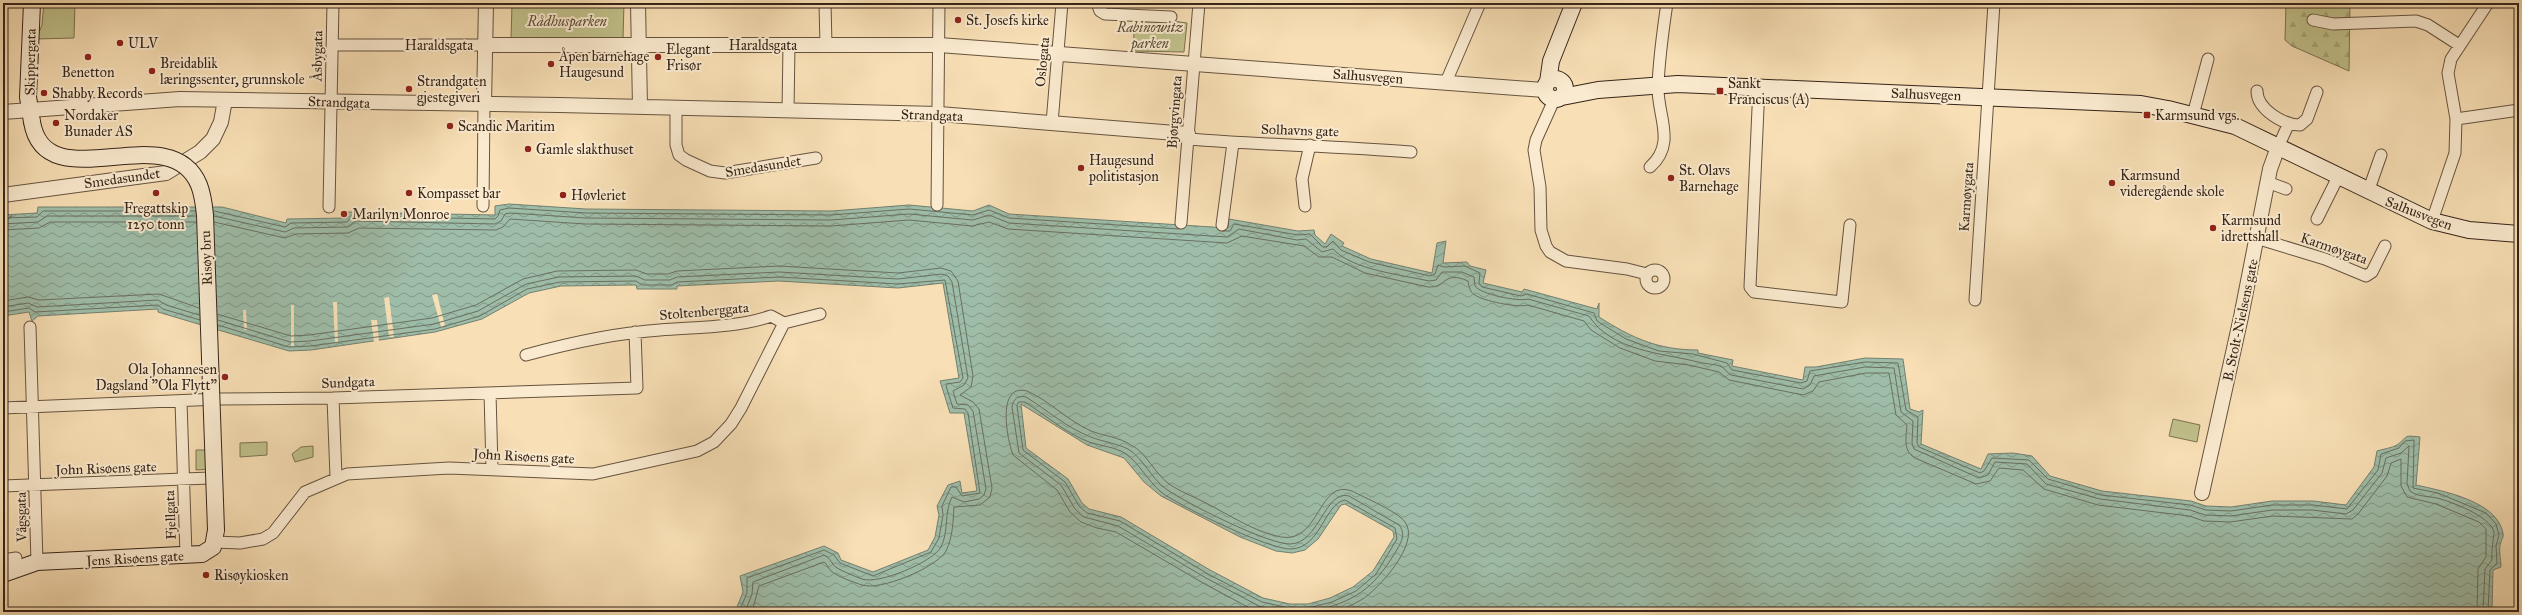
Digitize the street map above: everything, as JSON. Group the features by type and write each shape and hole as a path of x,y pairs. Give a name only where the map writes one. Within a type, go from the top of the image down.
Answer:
{"main road":[{"name":"Skippergata","path":"31,116 28,97 32,3"},
{"path":"1556,89 1551,61 1574,3"},
{"name":"Salhusvegen","path":"1556,89 1598,90 1658,85 1759,86 2141,104 2235,126 2368,192 2432,221 2464,229 2519,234"},
{"name":"Risøy bru","path":"31,116 34,130 41,144 55,155 74,158 156,156 170,158 186,167 200,186 205,215 215,536"},
{"name":"Jens Risøens gate","path":"3,574 37,562 205,553 211,550 215,536"}],"street":[{"name":"Åsbygata","path":"329,207 333,3"},
{"path":"483,206 486,3"},
{"path":"638,3 640,106"},
{"path":"825,3 826,46"},
{"path":"937,205 939,3"},
{"name":"Oslogata","path":"1052,123 1062,3"},
{"path":"1097,3 1100,11 1105,14 1171,17"},
{"name":"Bjørgvingata","path":"1181,223 1192,64 1199,3"},
{"path":"1446,82 1480,3"},
{"path":"1650,167 1660,158 1664,136 1658,85 1667,3"},
{"name":"Karmøygata","path":"1975,300 1994,3"},
{"path":"2432,221 2454,161 2456,119 2448,73 2451,59 2488,3"},
{"path":"2313,20 2333,24 2416,21 2428,25 2459,45"},
{"name":"Haraldsgata","path":"332,45 939,45 1192,64"},
{"path":"788,45 788,111"},
{"path":"2193,115 2208,59"},
{"name":"Salhusvegen","path":"1192,64 1556,89"},
{"path":"1759,86 1750,286 1754,292 1842,302 1850,225"},
{"path":"1556,89 1536,140 1534,150 1540,187 1541,230 1546,246 1550,252 1566,261 1619,268 1647,274"},
{"path":"2257,91 2260,104 2271,113 2295,125 2304,123 2317,92"},
{"name":"Strandgata","path":"3,112 31,116 160,99 640,106 938,114 1188,136"},
{"name":"Smedasundet","path":"3,195 166,173 200,152 213,139 221,122 225,100"},
{"name":"Smedasundet","path":"676,108 676,145 680,155 686,160 710,171 725,173 816,158"},
{"path":"2456,119 2519,110"},
{"path":"2278,147 2289,123"},
{"name":"Solhavns gate","path":"1188,136 1232,143 1310,145 1411,152"},
{"path":"1222,225 1232,143"},
{"path":"1306,206 1302,179 1310,145"},
{"name":"B. Stolt-Nielsens gate","path":"2202,493 2267,182 2272,161 2278,147"},
{"name":"Salhusvegen","path":"2368,192 2381,155"},
{"path":"2317,219 2338,177"},
{"path":"2267,182 2286,189"},
{"name":"Karmøygata","path":"2256,238 2325,259 2366,276 2372,272 2385,246"},
{"path":"784,323 820,314"},
{"name":"Stoltenberggata","path":"526,355 575,341 635,332 748,324 771,316 784,323"},
{"name":"John Risøens gate","path":"215,536 240,543 263,539 273,533 305,492 336,477 376,471 492,468 593,474 697,451 714,442 731,424 741,408 784,323"},
{"name":"Vågsgata","path":"30,327 37,562"},
{"name":"Sundgata","path":"3,408 181,401 490,394 637,388 635,332"},
{"path":"490,394 492,468"},
{"path":"333,398 336,477"},
{"name":"Fjellgata","path":"181,401 186,555"},
{"name":"John Risøens gate","path":"3,486 35,486 210,478"},
{"path":"3,560 16,558"}],"green space":[{"path":"44,3 75,3 74,38 36,39 42,25"},
{"name":"Rådhusparken","path":"512,3 624,3 623,39 511,40"},
{"path":"2286,3 2350,3 2349,71 2292,46 2285,40"},
{"name":"Rabinowitz parken","path":"1135,16 1187,23 1184,52 1133,51"},
{"path":"2173,419 2200,425 2197,442 2169,436"},
{"path":"267,442 267,455 240,457 240,443"},
{"path":"313,446 313,457 295,462 292,454 301,447"},
{"path":"196,450 212,450 212,469 196,470"}],"water":[{"path":"509,204 586,209 832,211 909,205 973,211 989,205 1009,214 1228,228 1229,219 1298,231 1314,230 1315,235 1325,244 1331,234 1344,243 1342,246 1371,259 1432,273 1437,243 1446,241 1443,263 1467,262 1470,266 1486,270 1483,283 1522,292 1524,289 1597,309 1599,303 1599,317 1634,337 1670,348 1698,350 1698,353 1733,360 1732,366 1803,380 1805,367 1816,367 1865,358 1903,359 1910,409 1919,412 1923,410 1921,444 1981,469 1988,454 2013,453 2032,456 2050,476 2102,491 2191,501 2206,506 2231,507 2272,501 2313,501 2346,505 2374,467 2377,451 2395,446 2408,436 2420,437 2416,485 2454,494 2467,499 2480,505 2491,513 2499,522 2503,534 2500,545 2501,567 2493,570 2492,611 2497,612 735,612 743,592 740,576 824,546 838,553 841,560 873,572 928,550 935,537 939,515 937,506 948,485 960,481 962,493 977,491 964,413 950,413 940,381 959,378 943,283 898,288 779,281 677,286 677,289 637,289 636,285 561,286 529,293 482,319 435,332 311,350 289,351 158,312 158,309 38,316 32,321 29,312 3,316 3,215 37,213 38,207 222,207 286,223 287,219 346,218 347,212 495,215 495,206","holes":["1021,404 1087,445 1124,458 1144,482 1161,496 1240,537 1276,551 1292,553 1305,550 1318,539 1341,505 1345,504 1393,531 1394,537 1373,571 1353,587 1330,598 1308,604 1290,604 1263,598 1210,570 1121,517 1089,509 1082,503 1068,479 1026,448"]}],"pier":[{"path":"437,294 445,326 441,327 432,295"},
{"path":"389,297 394,337 389,337 384,298"},
{"path":"333,302 337,302 338,343 335,343"},
{"path":"291,305 294,305 294,346 291,346"},
{"path":"243,310 246,310 247,330 244,330"},
{"path":"371,320 377,320 379,341 374,342"}],"ferry route":[{"path":"3,226 13,214"}],"place":[{"name":"St. Josefs kirke","path":"958,20"},
{"name":"ULV","path":"120,43"},
{"name":"Benetton","path":"88,57"},
{"name":"Elegant Frisør","path":"658,57"},
{"name":"Åpen barnehage Haugesund","path":"551,64"},
{"name":"Breidablik læringssenter, grunnskole","path":"152,71"},
{"name":"Strandgaten gjestegiveri","path":"409,89"},
{"name":"Sankt Franciscus (A)","path":"1720,91"},
{"name":"Shabby Records","path":"44,93"},
{"name":"Karmsund vgs.","path":"2147,115"},
{"name":"Nordaker Bunader AS","path":"56,123"},
{"name":"Scandic Maritim","path":"450,126"},
{"name":"Gamle slakthuset","path":"528,149"},
{"name":"Haugesund politistasjon","path":"1081,168"},
{"name":"St. Olavs Barnehage","path":"1671,178"},
{"name":"Karmsund videregående skole","path":"2112,183"},
{"name":"Fregattskip 1250 tonn","path":"156,193"},
{"name":"Kompasset bar","path":"409,193"},
{"name":"Høvleriet","path":"563,195"},
{"name":"Marilyn Monroe","path":"344,214"},
{"name":"Karmsund idrettshall","path":"2213,228"},
{"name":"Ola Johannesen Dagsland \"Ola Flytt\"","path":"225,377"},
{"name":"Risøykiosken","path":"206,575"}]}
